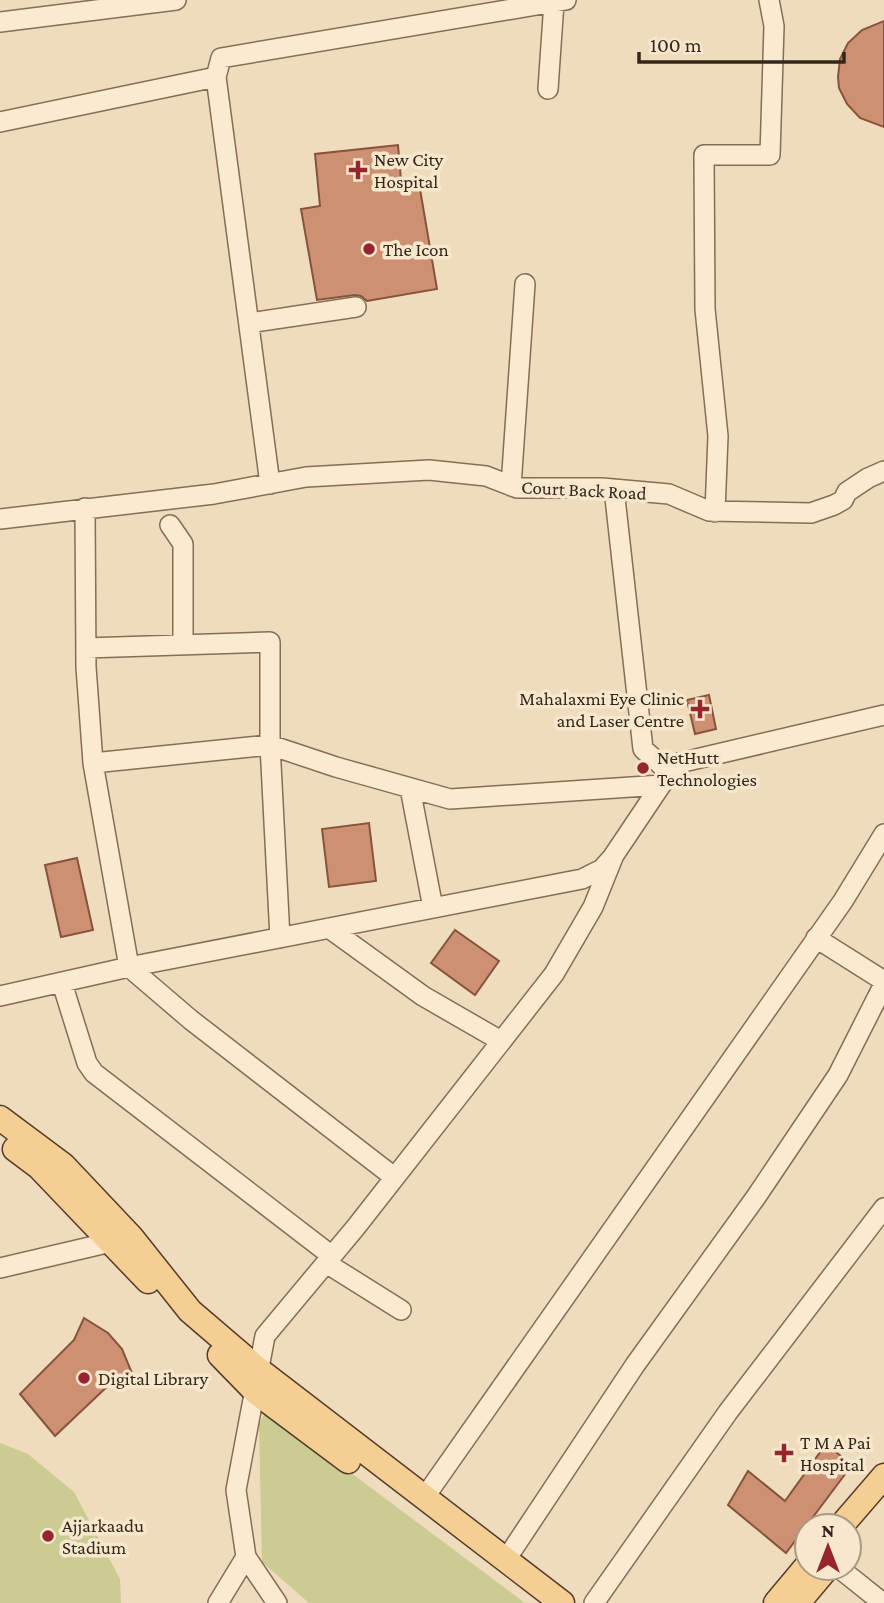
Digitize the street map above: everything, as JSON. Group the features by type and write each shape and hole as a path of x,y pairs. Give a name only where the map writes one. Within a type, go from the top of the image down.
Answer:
{"main road":[{"path":"0,1118 63,1165 131,1237 190,1311 258,1382 424,1498 562,1603"},
{"path":"0,1138 39,1167 111,1242 258,1382 465,1548 544,1603"},
{"path":"853,1512 884,1476"},
{"path":"863,1527 884,1502"},
{"path":"775,1603 793,1582"},
{"path":"797,1603 815,1582"}],"street":[{"path":"0,22 176,0"},
{"path":"715,512 718,436 705,309 704,155 771,155 774,26 769,0"},
{"path":"270,484 216,77 221,58 560,1 548,89"},
{"path":"0,122 216,77"},
{"path":"511,486 525,284"},
{"path":"249,323 356,307"},
{"name":"Court Back Road","path":"0,520 214,494 306,477 429,470 486,476 517,488 614,489 669,494 715,512 811,513 843,500 847,492 884,471"},
{"path":"614,489 643,749 665,779"},
{"path":"85,508 86,648 93,763 129,967 201,1028 394,1177"},
{"path":"170,525 183,544 183,645"},
{"path":"86,648 270,642 270,745 280,938"},
{"path":"0,996 129,967 582,879 602,869 614,855 679,762 884,715"},
{"path":"93,763 270,745 336,767 450,799 665,779"},
{"path":"410,788 433,908"},
{"path":"424,1498 843,901 884,834"},
{"path":"277,1603 246,1558 236,1490 265,1336 554,974 593,907 614,855"},
{"path":"328,928 423,996 501,1041"},
{"path":"505,1561 635,1365 756,1197 838,1074 884,983 816,939"},
{"path":"62,982 87,1063 94,1073 329,1259 401,1310"},
{"path":"594,1603 728,1412 884,1208"},
{"path":"0,1268 111,1242"},
{"path":"218,1603 246,1558"},
{"path":"857,1582 883,1603"}],"green space":[{"path":"267,1410 525,1603 309,1603 262,1562 259,1424"},
{"name":"Ajjarkaadu Stadium","path":"0,1443 28,1454 74,1492 120,1579 121,1603 0,1603"}],"building":[{"path":"884,21 884,127 860,118 847,104 839,88 838,77 840,59 848,43 862,30"},
{"name":"The Icon","path":"398,145 402,192 420,189 437,289 367,301 355,295 317,300 301,209 320,206 315,154"},
{"path":"709,695 716,729 695,734 687,700"},
{"path":"369,823 376,881 329,887 322,829"},
{"path":"77,858 93,930 61,937 45,865"},
{"path":"455,930 499,961 475,995 431,963"},
{"path":"84,1318 108,1333 122,1349 134,1378 112,1382 55,1436 20,1394 74,1340"},
{"path":"826,1444 852,1465 817,1512 793,1512 793,1544 786,1553 728,1505 748,1471 785,1501"}],"place":[{"name":"New City Hospital","path":"358,170"},
{"name":"The Icon","path":"369,249"},
{"name":"Mahalaxmi Eye Clinic and Laser Centre","path":"700,709"},
{"name":"NetHutt Technologies","path":"643,768"},
{"name":"Digital Library","path":"84,1378"},
{"name":"T M A Pai Hospital","path":"784,1453"},
{"name":"Ajjarkaadu Stadium","path":"48,1536"}]}
